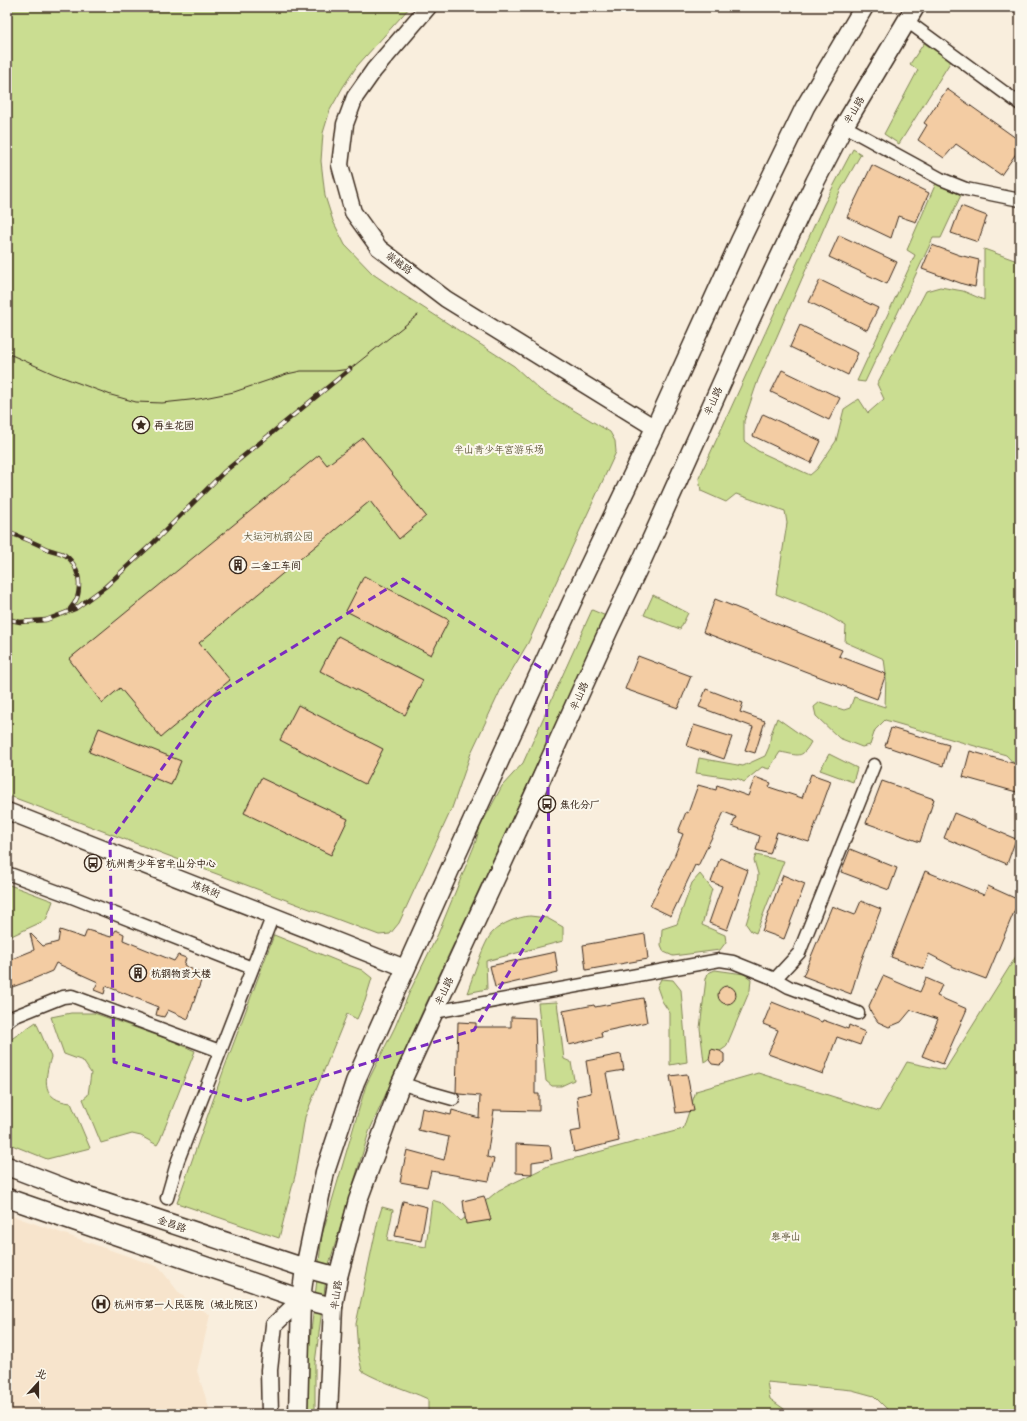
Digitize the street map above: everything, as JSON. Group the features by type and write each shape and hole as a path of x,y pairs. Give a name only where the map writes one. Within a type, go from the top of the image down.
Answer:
{"main road":[{"path":"298,1414 301,1299 305,1268 325,1172 355,1082 405,968 576,593 655,428 740,241 805,107 864,7"},
{"name":"半山路","path":"328,1414 333,1307 338,1277 358,1200 401,1083 643,558 750,320 815,182 844,126 911,14"},
{"name":"金昌路","path":"7,1166 67,1189 305,1268 338,1277"},
{"path":"7,1198 301,1299 333,1307"}],"street":[{"name":"崇越路","path":"428,7 374,70 355,97 345,124 340,165 353,212 379,248 446,299 655,428"},
{"path":"911,14 1020,104"},
{"path":"844,126 935,175 966,189 1020,200"},
{"path":"776,979 799,953 874,765"},
{"name":"炼铁街","path":"7,810 405,968"},
{"path":"7,873 252,968"},
{"path":"167,1198 178,1160 273,915"},
{"path":"434,1012 720,960 733,962 776,979 789,987 858,1013"},
{"path":"7,1022 13,1017 63,997 72,996 220,1051"},
{"path":"401,1083 453,1099"},
{"path":"270,1414 270,1370 274,1325 301,1299"}],"highlighted area":[{"path":"403,579 546,671 550,905 474,1030 243,1101 114,1062 110,841 214,696"}],"shaded area":[{"name":"杭州市第一人民医院（城北院区）","path":"7,1214 159,1267 180,1294 210,1315 197,1371 211,1414 7,1414"}],"green space":[{"name":"大运河杭钢公园","path":"7,7 410,7 357,66 330,110 323,133 321,161 325,196 333,221 345,245 373,274 514,366 540,390 610,432 615,441 616,452 528,643 502,687 471,753 452,808 399,923 390,934 379,935 7,795"},
{"path":"924,43 951,61 899,144 884,134 918,70 910,64"},
{"path":"853,149 861,154 840,191 758,380 744,421 744,441 758,451 810,475 817,469 836,441 844,409 859,399 868,413 884,399 877,384 926,291 940,287 963,291 984,300 984,249 1020,262 1020,770 1006,755 885,720 875,730 870,745 862,747 839,738 816,716 814,707 820,702 844,710 850,708 854,697 885,707 886,674 884,659 845,642 846,626 824,613 776,594 787,523 785,511 736,494 726,502 701,491 699,478 824,204"},
{"path":"936,183 961,195 941,238 933,238 865,382 857,381 915,255 907,250"},
{"path":"653,595 688,613 680,629 644,615"},
{"path":"592,610 606,616 423,1010 369,1132 327,1271 315,1363 315,1414 306,1414 304,1394 322,1235 366,1085 395,1027 410,991 438,934 475,844 480,827 502,786 523,763"},
{"path":"777,718 811,742 805,752 796,755 780,752 769,769 762,767 744,782 739,779 696,773 699,758 743,766 765,756"},
{"path":"829,754 857,768 853,782 820,770"},
{"path":"756,855 784,861 756,933 751,931 746,924 757,887 758,874 754,860"},
{"path":"700,874 712,889 702,925 725,935 726,942 720,950 673,956 664,952 661,945 662,929 677,924 692,883"},
{"path":"7,884 53,901 46,920 7,938"},
{"path":"530,916 547,918 563,927 563,941 486,961 487,989 467,993 482,951 493,932 510,921"},
{"path":"274,935 362,970 372,978 365,1001 357,1019 347,1014 305,1117 296,1172 279,1238 177,1203 224,1069"},
{"name":"皋亭山","path":"1020,950 1020,1414 892,1414 874,1396 852,1390 767,1382 770,1399 791,1414 428,1414 428,1399 362,1371 358,1352 356,1324 382,1207 393,1210 387,1240 426,1247 432,1200 442,1203 461,1221 499,1190 550,1165 683,1129 696,1091 758,1073 879,1111 907,1062 945,1070"},
{"path":"715,970 744,974 751,979 750,990 726,1047 704,1062 700,1028 706,979 708,973"},
{"path":"661,979 673,980 681,990 687,1062 670,1065 670,1013 662,1001 657,987"},
{"path":"557,1002 564,1059 571,1062 574,1080 561,1086 552,1086 546,1081 538,1003"},
{"path":"71,1013 94,1013 173,1041 195,1051 157,1145 141,1136 132,1134 101,1143 83,1099 88,1095 91,1073 83,1061 64,1054 51,1017"},
{"path":"36,1022 51,1057 47,1073 47,1088 54,1098 71,1103 90,1148 47,1159 7,1143 7,1042"}],"building":[{"path":"947,89 1020,141 1020,148 1001,175 956,144 944,158 918,140 927,125 924,123"},
{"path":"872,165 929,193 916,222 898,216 891,238 847,217"},
{"path":"961,206 987,216 978,242 951,233"},
{"path":"839,235 897,262 887,284 829,257"},
{"path":"932,245 959,255 979,260 975,287 922,269"},
{"path":"820,280 878,308 867,330 809,302"},
{"path":"800,325 858,353 848,375 790,347"},
{"path":"782,370 840,398 829,420 771,392"},
{"path":"763,414 821,441 811,463 753,436"},
{"name":"二金工车间","path":"363,438 426,516 399,539 370,501 199,643 230,680 161,737 120,688 102,703 69,659 319,455 327,465"},
{"path":"364,576 449,620 431,655 346,611"},
{"path":"715,599 842,650 839,656 886,674 877,699 703,632"},
{"path":"338,636 423,680 405,715 320,671"},
{"path":"638,656 691,676 678,708 625,689"},
{"path":"706,689 743,703 740,712 765,721 755,753 745,750 753,727 699,707"},
{"path":"298,705 383,749 365,784 280,740"},
{"path":"694,725 732,737 724,759 687,746"},
{"path":"99,728 181,761 171,785 89,752"},
{"path":"891,728 949,745 943,766 885,746"},
{"path":"970,751 1020,765 1020,793 963,777"},
{"path":"811,774 831,781 809,842 777,832 770,854 756,850 760,836 732,826 736,817 724,812 698,866 695,865 671,916 650,906 674,857 683,834 678,832 686,812 688,813 698,785 716,790 717,785 748,796 755,777 771,783 769,787 802,798"},
{"path":"261,778 348,819 331,855 244,813"},
{"path":"882,781 934,799 920,842 866,823"},
{"path":"954,813 1016,839 1007,864 944,838"},
{"path":"850,849 897,868 889,890 841,872"},
{"path":"720,858 748,870 727,930 709,923 722,886 711,882"},
{"path":"925,871 984,895 988,886 1019,900 986,979 954,967 929,954 924,969 891,957"},
{"path":"783,875 805,884 784,939 762,931"},
{"path":"861,901 881,909 860,964 851,994 803,976 832,906 855,915"},
{"name":"杭钢物资大楼","path":"60,930 84,938 87,930 111,937 116,930 124,934 123,940 174,961 178,955 186,958 184,965 203,975 188,1019 168,1010 164,1017 156,1015 158,1007 106,986 104,994 94,990 98,982 56,963 52,971 7,989 7,961 34,950 30,933 43,946 58,942"},
{"path":"645,934 648,959 586,970 583,945"},
{"path":"555,952 558,972 495,987 490,966"},
{"path":"883,976 920,992 926,978 942,985 937,996 967,1009 943,1064 922,1056 938,1019 911,1010 901,1022 889,1027 878,1022 871,1012 869,1006"},
{"path":"723,986 731,986 736,991 734,1002 731,1004 723,1004 718,999 718,991"},
{"path":"643,998 647,1022 601,1032 602,1037 569,1045 563,1011"},
{"path":"772,1002 822,1022 823,1020 848,1029 849,1025 865,1032 860,1045 837,1037 823,1074 768,1054 778,1030 763,1024"},
{"path":"511,1017 535,1018 535,1094 539,1094 539,1111 494,1110 487,1157 494,1159 489,1181 431,1171 427,1187 400,1182 407,1150 444,1160 449,1137 418,1130 422,1108 451,1115 452,1110 479,1118 480,1096 456,1093 458,1022 476,1023 476,1027 511,1027"},
{"path":"711,1049 720,1051 724,1054 724,1062 720,1065 712,1064 709,1060"},
{"path":"621,1054 624,1070 606,1073 619,1141 574,1152 570,1132 581,1130 577,1096 591,1093 586,1061"},
{"path":"687,1074 694,1111 676,1113 670,1076"},
{"path":"516,1144 550,1146 552,1159 532,1162 532,1174 516,1173"},
{"path":"484,1196 491,1220 466,1224 463,1201"},
{"path":"403,1201 427,1207 421,1241 395,1236"}],"tram line":[{"path":"7,353 54,374 111,395 136,402 162,403 199,399 234,392 287,374 301,371 335,371 350,369 418,315"}],"railway":[{"path":"7,619 20,622 46,620 75,609 105,587 153,543 224,472 350,369"},
{"path":"7,532 63,554 71,561 77,572 79,591 77,598 70,609"}],"place":[{"name":"再生花园","path":"141,425"},
{"name":"二金工车间","path":"238,565"},
{"name":"焦化分厂","path":"547,804"},
{"name":"杭州青少年宫半山分中心","path":"93,863"},
{"name":"杭钢物资大楼","path":"138,973"},
{"name":"杭州市第一人民医院（城北院区）","path":"101,1304"}],"park label":[{"name":"半山青少年宫游乐场","path":"499,449"}]}
